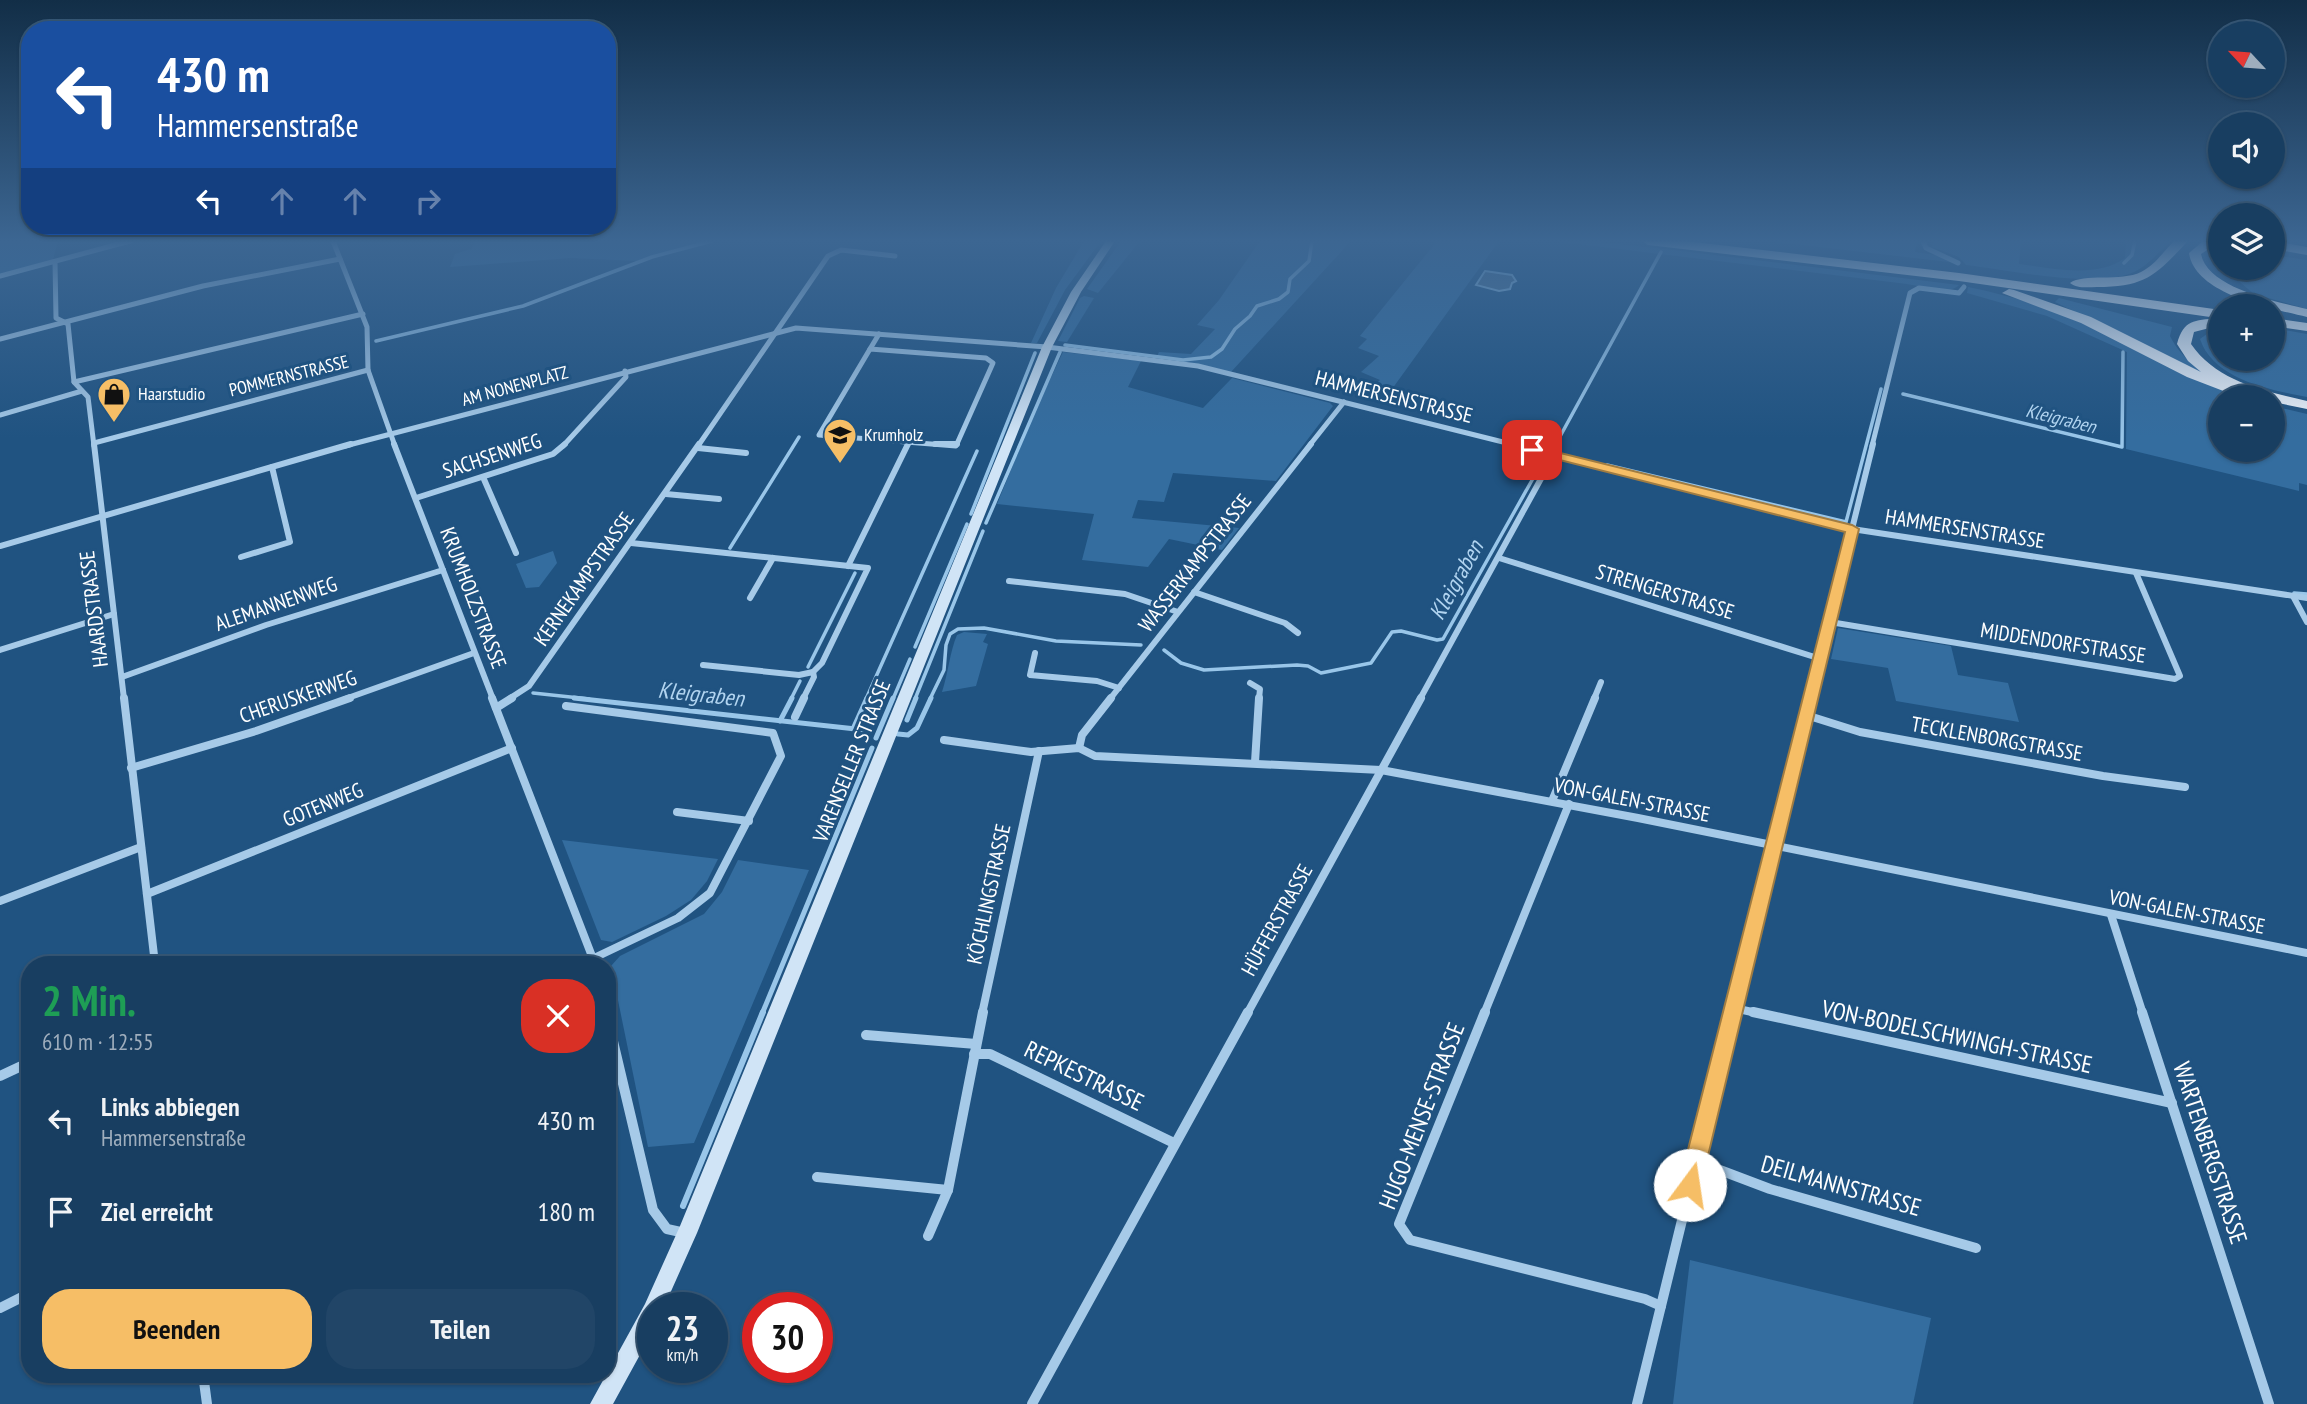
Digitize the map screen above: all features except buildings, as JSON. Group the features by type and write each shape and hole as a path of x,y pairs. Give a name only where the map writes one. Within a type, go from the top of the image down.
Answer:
{"highway":[{"path":"2051,307 2116,334 2218,385"},
{"path":"2167,307 2208,312"},
{"path":"2285,307 2307,313"},
{"path":"2285,316 2307,320"},
{"path":"2208,323 2188,330 2184,344 2196,360 2208,370"},
{"path":"2285,324 2307,327"},
{"path":"2211,371 2242,387 2307,405"},
{"path":"2285,405 2307,410"}],"main road":[{"name":"VARENSELLER STRASSE","path":"661,1292 1060,317 1067,307"},
{"name":"VARENSELLER STRASSE","path":"616,1375 637,1338"},
{"name":"VARENSELLER STRASSE","path":"600,1404 612,1383"}],"street":[{"path":"56,307 56,318 68,324 74,382 363,314"},
{"path":"0,339 123,307"},
{"name":"KRUMHOLZSTRASSE","path":"360,307 367,327 368,370 390,433 592,956"},
{"name":"KERNEKAMPSTRASSE","path":"496,708 529,686 698,448 793,307"},
{"path":"1637,1404 1907,307"},
{"name":"AM NONENPLATZ","path":"0,547 390,433 776,331 796,328 1048,347"},
{"path":"870,349 986,358 993,363 956,446 819,435 870,349 879,334"},
{"name":"HAMMERSENSTRASSE","path":"1048,347 1198,366 1852,529 2307,598"},
{"name":"POMMERNSTRASSE","path":"94,443 368,370"},
{"name":"SACHSENWEG","path":"416,498 543,458 561,449 626,377 625,372"},
{"name":"HAARDSTRASSE","path":"74,382 88,397 154,956"},
{"path":"0,415 82,391"},
{"name":"WASSERKAMPSTRASSE","path":"1079,748 1082,735 1344,402"},
{"path":"848,566 908,444"},
{"path":"698,448 746,453"},
{"name":"HÜFFERSTRASSE","path":"1032,1404 1554,455"},
{"path":"241,557 290,542 272,467"},
{"path":"483,477 516,553"},
{"path":"666,494 719,499"},
{"path":"631,543 868,568 822,663 813,672 799,675 703,665"},
{"path":"750,598 773,558"},
{"name":"STRENGERSTRASSE","path":"1499,558 1821,659"},
{"name":"ALEMANNENWEG","path":"122,677 266,625 443,570"},
{"name":"MIDDENDORFSTRASSE","path":"1830,622 2175,679 2180,676 2136,573"},
{"path":"1009,581 1125,594 1178,612"},
{"path":"1195,592 1285,624 1298,633"},
{"path":"2293,596 2307,622"},
{"path":"0,650 114,614"},
{"name":"CHERUSKERWEG","path":"131,768 292,719 474,653"},
{"path":"1035,653 1030,675 1097,681 1119,688"},
{"path":"794,717 814,677 813,672"},
{"path":"1250,682 1260,690 1255,762"},
{"path":"1552,801 1601,682"},
{"path":"566,706 773,733 781,756 719,880 697,905 604,956"},
{"name":"TECKLENBORGSTRASSE","path":"1806,715 1860,732 2185,788"},
{"name":"VON-GALEN-STRASSE","path":"944,740 962,745 1039,751 1079,748 1094,756 1232,765 1255,762 1381,770 1569,804 2307,953"},
{"name":"GOTENWEG","path":"147,894 512,748"},
{"name":"KÖCHLINGSTRASSE","path":"928,1236 948,1190 975,1049 1039,751"},
{"name":"HUGO-MENSE-STRASSE","path":"1569,804 1399,1224 1410,1240 1645,1298 1661,1306"},
{"path":"677,812 749,821"},
{"path":"0,901 141,847"},
{"name":"WARTENBERGSTRASSE","path":"2111,915 2269,1404"},
{"name":"VON-BODELSCHWINGH-STRASSE","path":"1734,1008 2172,1103"},
{"path":"866,1035 975,1049"},
{"name":"REPKESTRASSE","path":"975,1049 1174,1143"},
{"path":"616,1054 653,1209 667,1229 687,1233"},
{"path":"0,1076 21,1066"},
{"name":"DEILMANNSTRASSE","path":"1696,1161 1770,1189 1830,1204 1976,1248"},
{"path":"817,1177 948,1190"},
{"path":"0,1308 21,1298"},
{"path":"204,1383 207,1404"}],"shaded area":[{"path":"1048,307 1056,307 1037,343 1031,343"},
{"path":"1076,307 1089,307 1067,342 1058,341"},
{"path":"1213,307 1291,307 1231,372 1156,358 1159,352 1191,354 1215,329 1197,325"},
{"path":"1384,307 1452,307 1387,396 1370,389 1380,380 1361,372 1379,356 1358,348 1367,339 1360,336"},
{"path":"2014,307 2043,307 2082,321 2213,385 2208,385 2208,462 2285,462 2285,409 2307,414 2307,485 2299,483 2299,491 2126,449 2127,352 2047,316"},
{"path":"2064,307 2092,307 2172,327 2170,336 2175,345 2195,365 2225,385"},
{"path":"2285,330 2307,334 2307,397 2285,393 2285,385 2257,385 2227,371 2285,371"},
{"path":"2208,333 2208,354 2207,353 2200,339"},
{"path":"1063,352 1141,361 1128,387 1203,408 1232,378 1333,406 1276,481 1173,473 1164,502 1138,500 1132,518 1239,528 1222,550 1169,539 1148,567 1082,560 1094,514 997,504"},
{"path":"553,551 557,563 539,587 526,588 516,564"},
{"path":"1838,628 1951,646 1958,675 2008,683 2019,722 1896,701 1888,668 1831,659"},
{"path":"964,632 987,634 983,642 988,644 976,686 942,692 957,635"},
{"path":"562,840 718,859 707,881 691,900 666,916 612,942 601,940"},
{"path":"738,860 809,870 694,1143 648,1147 616,990 616,960 704,914 722,892"},
{"path":"1690,1260 1931,1318 1913,1404 1673,1404"}],"waterway":[{"path":"376,341 521,307"},
{"path":"1065,345 1183,360 1211,357 1222,349 1235,329 1257,307"},
{"name":"Kleigraben","path":"1549,451 1557,442 1631,307"},
{"path":"986,523 1060,352"},
{"name":"Kleigraben","path":"1903,394 2122,447 2123,352"},
{"path":"971,514 1035,353"},
{"name":"Kleigraben","path":"1607,465 1846,522 1881,389"},
{"path":"730,548 799,437"},
{"path":"866,699 977,451"},
{"name":"Kleigraben","path":"1164,650 1181,663 1204,670 1297,665 1308,666 1321,673 1371,663 1392,632 1401,631 1437,640 1443,639 1545,457"},
{"path":"915,647 967,524"},
{"path":"915,699 983,531"},
{"path":"808,667 855,573"},
{"path":"2294,593 2307,594"},
{"name":"Kleigraben","path":"930,699 944,670 946,645 950,634 958,629 984,628 1056,641 1141,645"},
{"path":"893,699 910,659"},
{"path":"791,699 800,681"},
{"name":"Kleigraben","path":"533,693 589,699"},
{"name":"Kleigraben","path":"574,698 780,721"},
{"path":"780,721 792,698"},
{"path":"853,729 867,698"},
{"path":"876,738 893,698"},
{"path":"907,720 916,698"},
{"name":"Kleigraben","path":"898,734 908,735 917,728 931,698"},
{"name":"Kleigraben","path":"780,721 853,729"},
{"name":"Kleigraben","path":"853,729 865,730"},
{"path":"762,1014 872,748"},
{"path":"683,1206 763,1012"}],"place":[{"name":"Haarstudio","path":"114,424"},
{"name":"Krumholz","path":"840,465"}],"route":[{"path":"1532,450 1852,529 1690,1185"}]}
